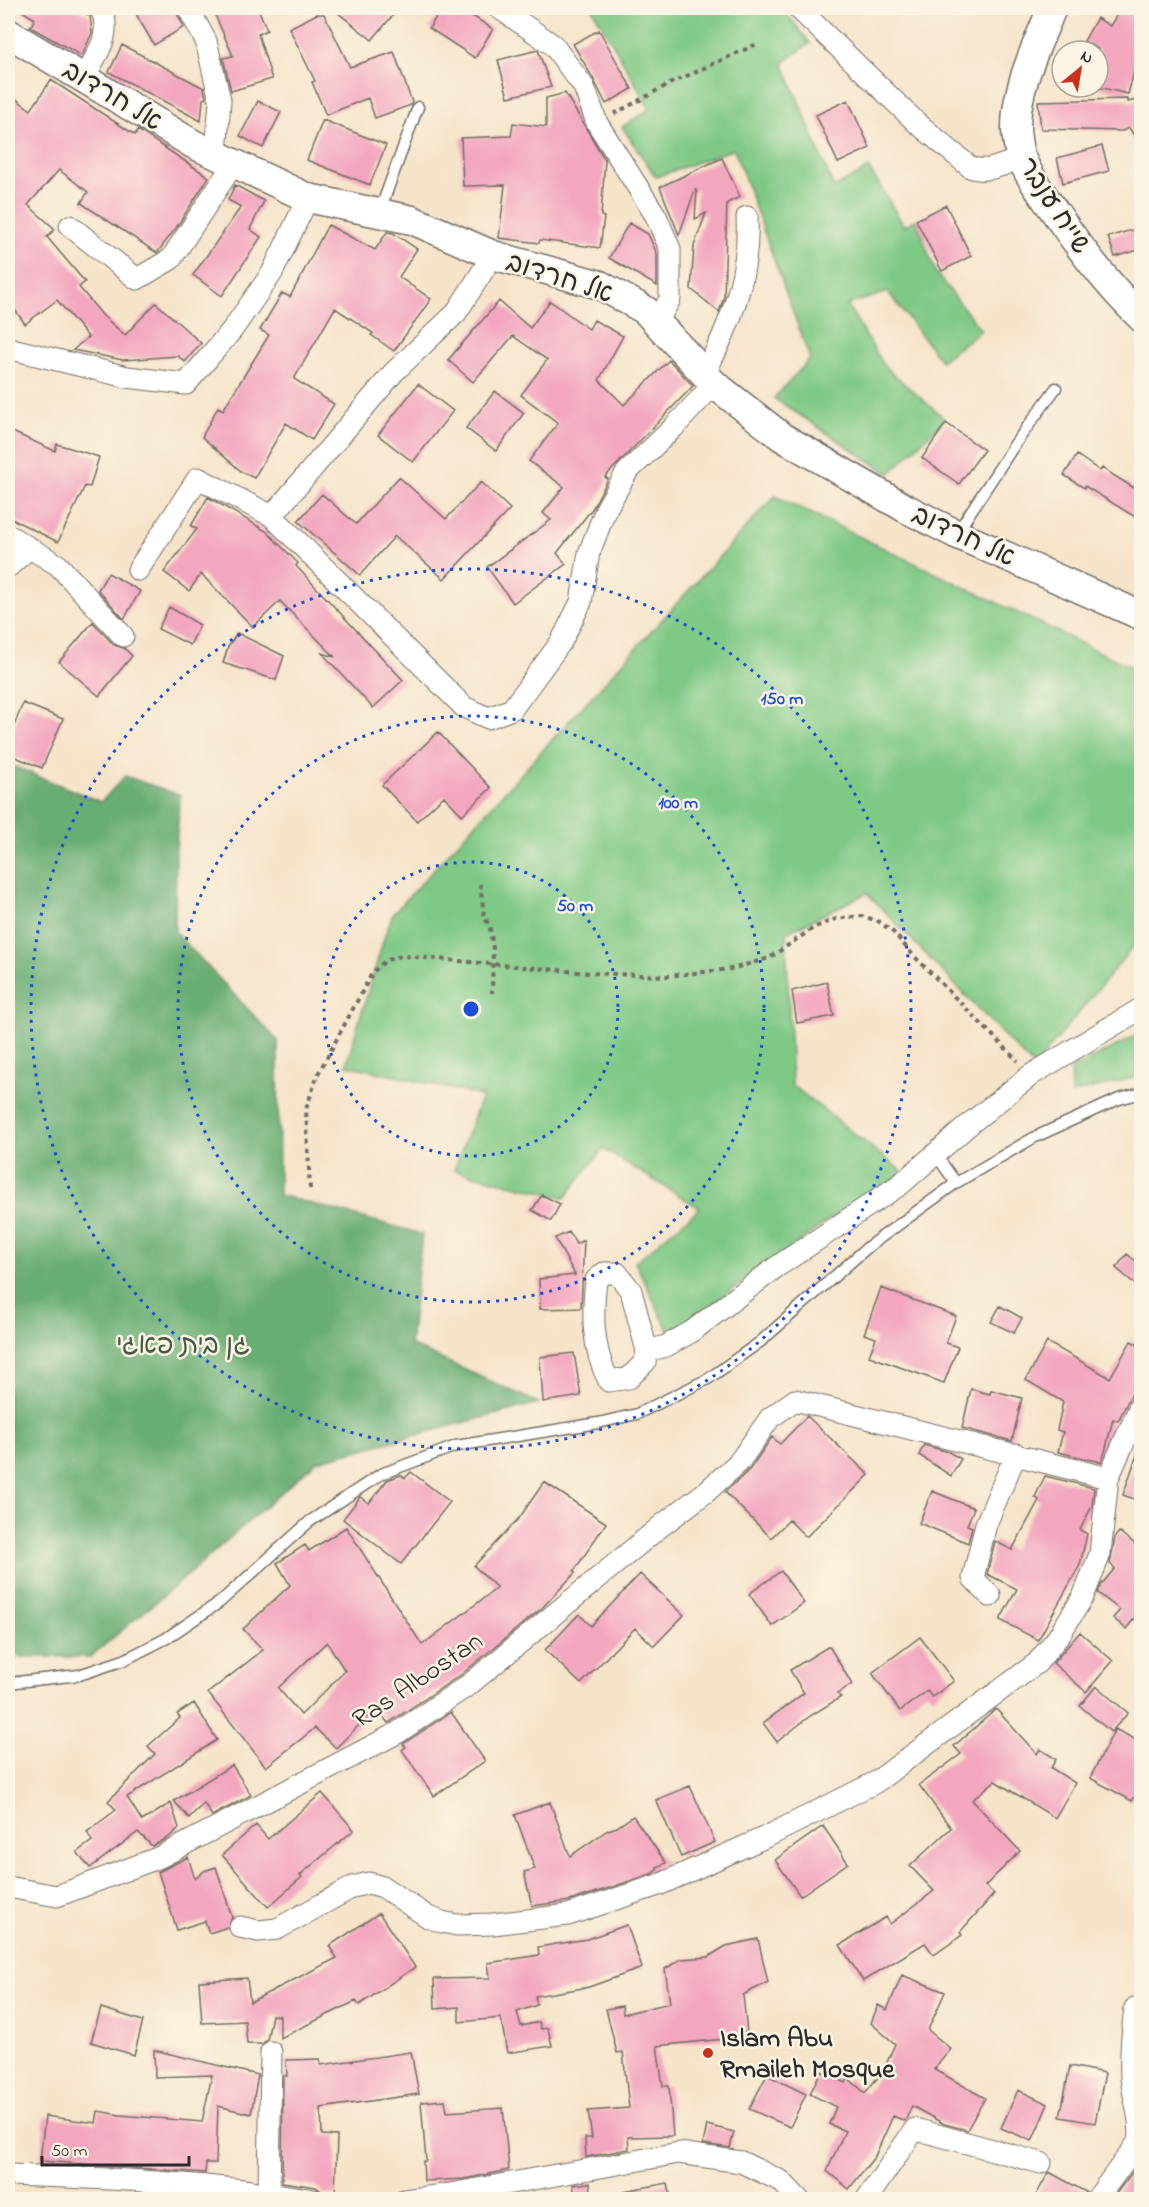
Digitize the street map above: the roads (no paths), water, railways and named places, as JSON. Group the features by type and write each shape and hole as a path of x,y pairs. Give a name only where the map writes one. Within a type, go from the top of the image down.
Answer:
{"street":[{"path":"84,77 104,42 105,18 100,8"},
{"path":"70,226 137,279 171,260 225,159 220,100 206,41 188,8"},
{"path":"499,8 553,45 584,87 597,123 656,216 670,249 670,299 657,322"},
{"path":"798,8 916,122 970,167 987,170 1021,158"},
{"name":"שייח ענבר","path":"1052,8 1026,75 1019,103 1016,130 1021,158 1030,177 1077,244 1121,298 1142,318"},
{"name":"אל חרדוב","path":"8,33 193,144 308,198 412,220 494,255 600,285 645,310 710,379 782,437 905,508 956,534 1142,616"},
{"path":"8,346 12,350 127,377 186,384 232,330 272,273 308,198"},
{"path":"138,570 198,478 272,516 465,707 488,718 512,709 561,642 581,602 589,553 606,509 627,472 673,428 710,379 738,293 748,242 747,217"},
{"path":"272,516 394,372 456,313 494,255"},
{"path":"8,535 58,565 123,636"},
{"path":"8,567 29,548"},
{"path":"647,1351 666,1346 691,1332 775,1268 901,1184 972,1122 1031,1075 1142,1008"},
{"path":"604,1273 617,1273 631,1290 647,1351 645,1362 629,1378 609,1381 599,1362 593,1304 596,1280 604,1273"},
{"name":"Ras Albostan","path":"8,1887 57,1896 160,1857 397,1733 470,1684 661,1526 706,1492 739,1462 770,1418 795,1400 1016,1454"},
{"path":"240,1927 258,1931 277,1929 353,1887 369,1883 383,1887 428,1917 457,1925 493,1924 568,1915 661,1884 770,1835 876,1782 1037,1663 1058,1637 1083,1597 1100,1554 1108,1478 1142,1402"},
{"path":"990,1596 973,1578 986,1524 1016,1454 1108,1478"},
{"path":"1096,2199 1139,2141 1141,2131 1135,2106 1130,2052 1135,2008"},
{"path":"269,2192 271,2052"},
{"path":"866,2199 915,2129 1041,2163"},
{"path":"404,2199 444,2195 679,2153 741,2162 781,2181 799,2199"},
{"path":"8,2175 136,2179 269,2192 314,2199"}],"lane":[{"path":"379,213 418,107"},
{"path":"956,534 1015,444 1056,388"},
{"path":"8,1683 80,1675 124,1660 165,1639 220,1602 309,1522 381,1474 456,1446 587,1425 637,1414 708,1378 760,1342 869,1246 957,1183 1035,1137 1119,1099 1142,1093"},
{"path":"936,1155 957,1183"}],"place":[{"name":"Islam Abu Rmaileh Mosque","path":"708,2053"}],"park label":[{"name":"גן בית פאגי","path":"183,1344"}]}
